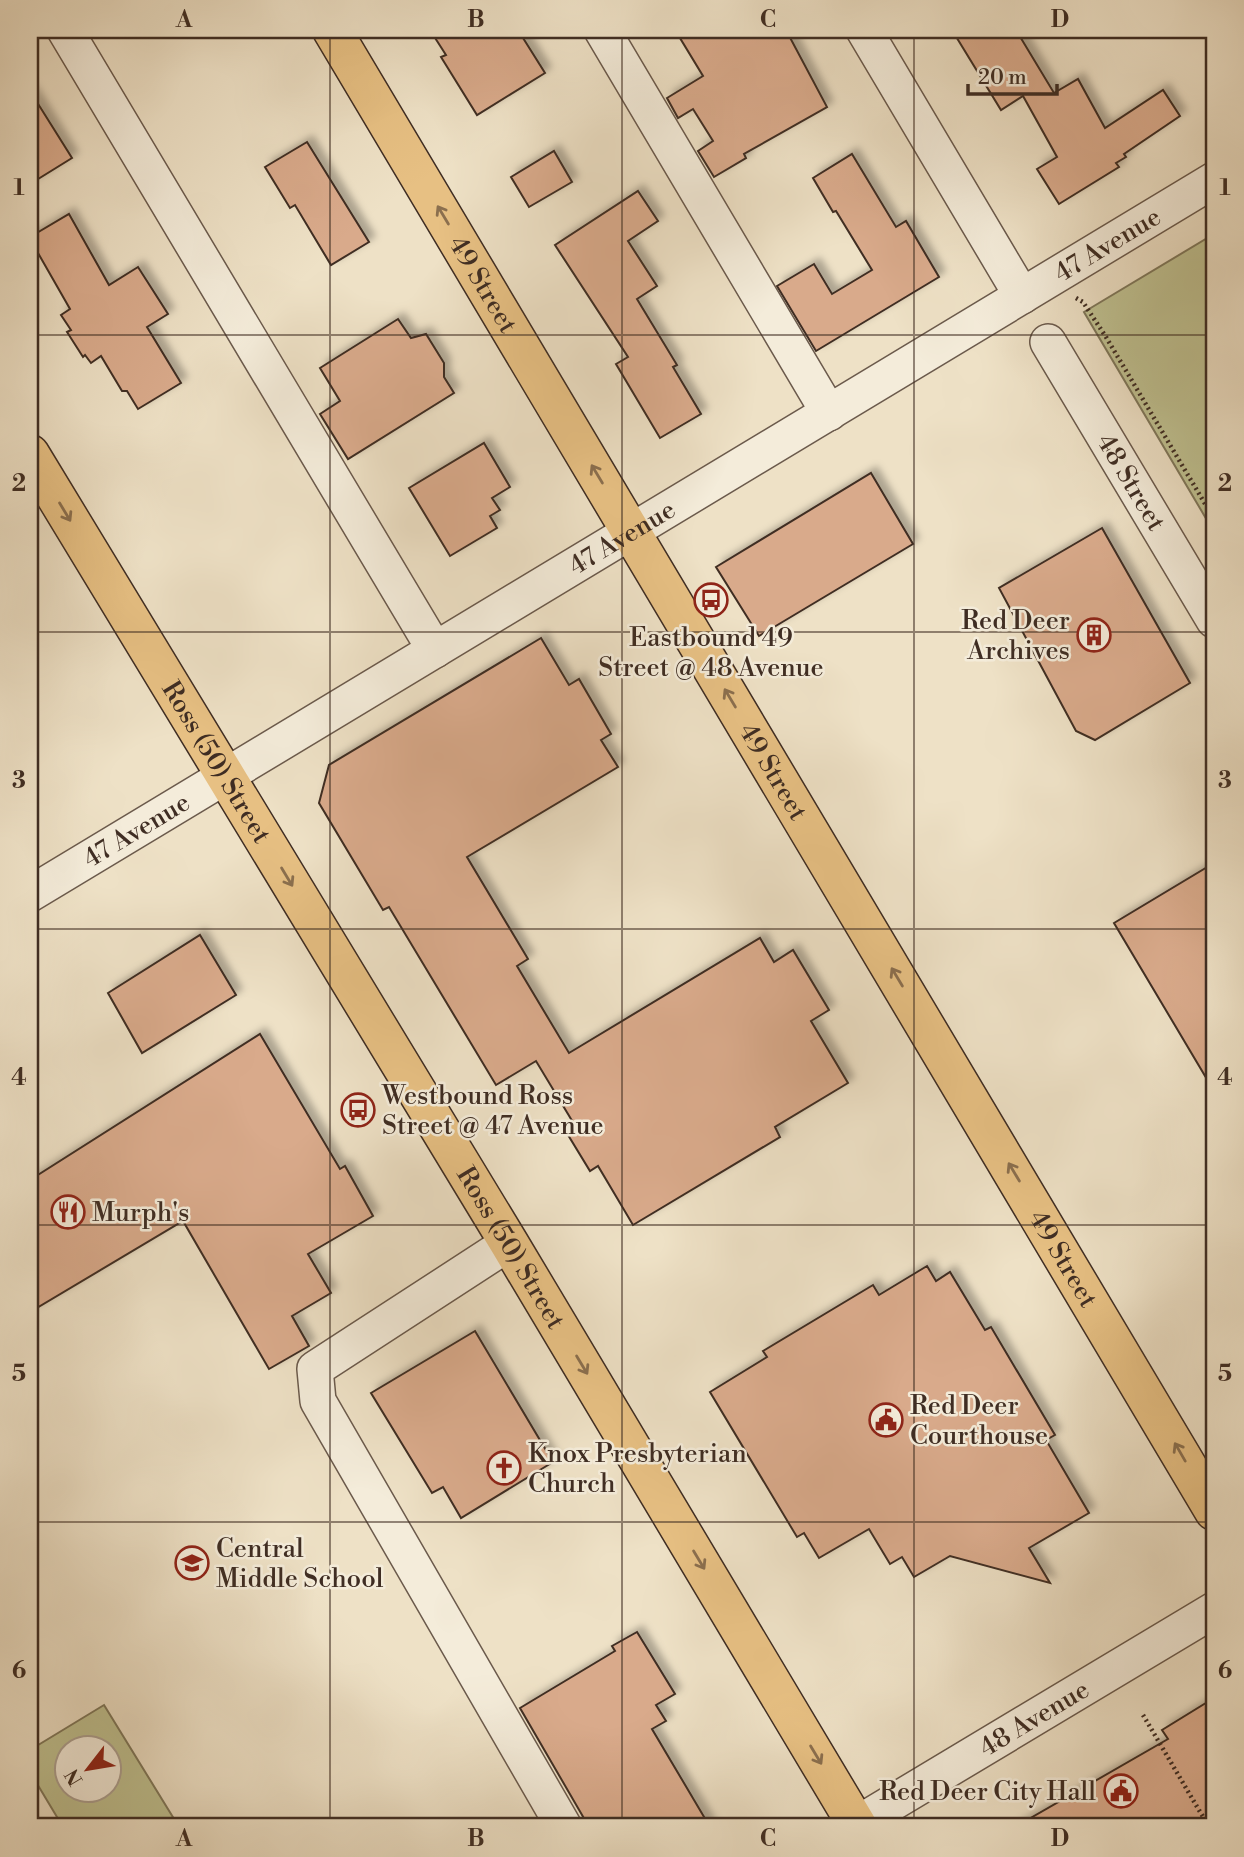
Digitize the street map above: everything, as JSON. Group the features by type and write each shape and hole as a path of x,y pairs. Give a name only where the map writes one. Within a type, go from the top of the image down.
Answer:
{"main road":[{"name":"49 Street","path":"332,30 1214,1511"},
{"name":"Ross (50) Street","path":"30,454 509,1243 856,1826"}],"street":[{"path":"65,30 435,650"},
{"path":"602,30 829,413"},
{"path":"864,30 1022,296"},
{"name":"47 Avenue","path":"30,894 1214,180"},
{"name":"48 Street","path":"1048,342 1214,620"},
{"path":"509,1243 316,1368 318,1401 564,1827"},
{"name":"48 Avenue","path":"856,1826 1214,1610"}],"path":[{"path":"1070,294 1083,302 1106,337 1214,519"},
{"path":"1143,1715 1209,1827"}],"green space":[{"path":"1214,234 1214,532 1084,312"},
{"path":"104,1705 122,1734 56,1734"},
{"path":"122,1734 179,1827 63,1827 30,1772 30,1750 52,1737 52,1804 122,1804"}],"building":[{"path":"430,30 518,30 545,73 477,115 441,57 446,55"},
{"path":"694,30 786,30 827,107 744,154 746,158 714,177 698,151 713,141 693,109 678,118 667,98 703,76 680,38"},
{"path":"952,30 1016,30 1054,93 1078,79 1105,128 1163,90 1180,116 1124,154 1126,157 1116,163 1119,167 1059,204 1037,169 1057,157 1023,96 1001,110"},
{"path":"30,91 72,158 30,184"},
{"path":"307,142 369,242 331,265 295,205 290,208 265,167"},
{"path":"554,151 572,182 529,207 511,177"},
{"path":"852,154 896,227 906,221 939,277 816,351 777,286 814,264 832,294 872,270 813,178"},
{"path":"638,191 658,221 628,241 657,286 637,299 677,365 673,367 701,414 660,438 616,364 628,357 555,245"},
{"path":"69,214 109,285 138,267 168,314 147,327 181,383 138,409 127,391 122,391 101,356 91,363 85,355 83,357 67,332 71,330 61,315 70,309 30,239"},
{"path":"398,319 411,338 426,334 444,363 444,377 454,393 348,459 320,414 340,401 320,368"},
{"path":"484,443 510,487 492,498 500,510 490,516 497,528 450,556 409,488"},
{"path":"871,473 913,544 759,636 716,567"},
{"name":"Red Deer Archives","path":"1102,528 1190,683 1095,740 1076,731 999,588"},
{"path":"541,638 569,685 579,679 611,734 601,740 618,767 467,857 528,959 517,966 569,1053 760,938 774,962 793,950 829,1010 811,1021 848,1083 775,1127 780,1137 633,1225 598,1166 590,1171 565,1130 574,1124 536,1061 496,1085 389,907 383,910 319,803 329,765"},
{"path":"1214,863 1214,1091 1114,923"},
{"path":"200,935 236,995 142,1053 108,993"},
{"path":"260,1034 340,1169 345,1166 373,1216 308,1254 331,1293 292,1316 309,1346 269,1369 183,1221 30,1312 30,1180"},
{"name":"Red Deer Courthouse","path":"927,1266 936,1281 950,1272 985,1330 991,1327 1055,1435 1046,1440 1089,1513 1029,1548 1050,1583 950,1556 914,1577 902,1557 890,1564 869,1529 819,1558 804,1533 797,1537 710,1392 767,1357 763,1351 873,1285 879,1295"},
{"path":"475,1331 553,1462 461,1518 443,1487 432,1493 371,1393"},
{"path":"637,1632 675,1694 656,1705 666,1721 652,1729 710,1827 589,1827 520,1708 615,1651 612,1646"},
{"path":"1214,1698 1214,1827 1015,1827 1168,1739 1162,1730"}],"place":[{"name":"Eastbound 49 Street @ 48 Avenue","path":"711,600"},
{"name":"Red Deer Archives","path":"1094,635"},
{"name":"Westbound Ross Street @ 47 Avenue","path":"358,1110"},
{"name":"Murph's","path":"68,1212"},
{"name":"Red Deer Courthouse","path":"886,1420"},
{"name":"Knox Presbyterian Church","path":"504,1468"},
{"name":"Central Middle School","path":"192,1563"},
{"name":"Red Deer City Hall","path":"1121,1791"}]}
